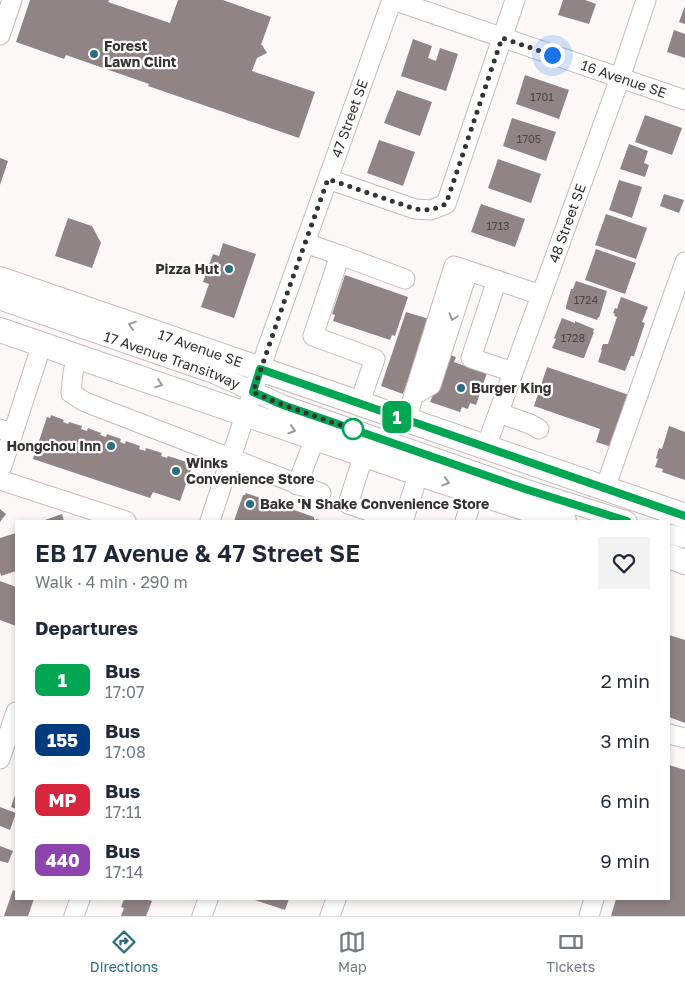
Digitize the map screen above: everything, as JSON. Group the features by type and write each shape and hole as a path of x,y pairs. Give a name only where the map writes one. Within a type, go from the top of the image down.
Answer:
{"main road":[{"name":"17 Avenue SE","path":"0,279 685,516"},
{"path":"0,331 561,520"},
{"path":"670,556 685,562"}],"street":[{"path":"0,35 12,0"},
{"name":"16 Avenue SE","path":"392,0 685,100"},
{"name":"47 Street SE","path":"210,520 260,369 392,0"},
{"path":"328,179 415,209 431,210 446,204 515,0"},
{"name":"48 Street SE","path":"486,447 620,78 646,0"},
{"path":"305,243 405,279"},
{"path":"340,256 312,336 375,359 359,404"},
{"path":"605,488 685,262"},
{"path":"406,420 454,266 541,295"},
{"path":"497,280 471,358 513,372"},
{"name":"17 Avenue Transitway","path":"0,300 215,374 283,405 522,488 624,520"},
{"path":"42,344 6,431 1,473 83,515 119,520"},
{"path":"77,356 71,393 85,402 321,493"},
{"path":"499,413 530,424 539,430"},
{"path":"298,485 315,438"},
{"path":"364,454 348,504 398,520"},
{"path":"401,520 419,473"},
{"path":"466,520 475,492"},
{"path":"670,534 685,538"},
{"path":"5,748 15,715"},
{"path":"670,734 685,738"},
{"path":"74,916 80,900"},
{"path":"202,916 208,900"},
{"path":"330,916 336,900"},
{"path":"589,916 594,900"}],"building":[{"path":"30,0 109,0 108,2 170,23 178,0 223,0 271,17 261,45 267,53 257,58 252,71 315,92 299,138 148,86 149,84 66,55 64,59 16,42"},
{"path":"563,0 585,0 596,4 589,24 558,15"},
{"path":"685,6 685,24 679,22"},
{"path":"674,30 685,34 685,58 667,52"},
{"path":"413,39 432,46 428,58 436,61 440,48 458,54 446,91 401,76"},
{"path":"525,75 569,90 559,119 516,104"},
{"path":"397,90 432,102 420,136 384,123"},
{"path":"645,115 682,128 672,155 635,142"},
{"path":"512,118 556,132 546,161 503,146"},
{"path":"379,140 415,152 403,186 367,173"},
{"path":"629,144 648,151 644,163 649,165 645,177 620,169"},
{"path":"0,158 8,161 0,185"},
{"path":"498,159 541,174 531,203 488,188"},
{"path":"619,180 642,187 632,218 609,210"},
{"path":"664,194 684,200 679,213 660,206"},
{"path":"481,204 525,219 515,247 471,232"},
{"path":"606,214 647,228 636,259 595,245"},
{"path":"68,218 92,226 101,243 92,268 55,256"},
{"name":"Pizza Hut","path":"223,243 256,254 234,318 201,307 209,284 203,282 213,254 219,256"},
{"path":"596,249 636,263 625,294 585,280"},
{"path":"345,275 408,297 395,336 392,335 390,340 333,321 335,315 332,314"},
{"path":"576,281 607,291 597,320 566,309 571,289 573,289"},
{"path":"621,297 648,307 642,322 645,323 634,356 631,356 625,371 598,362 603,344 608,344 617,317 613,313 615,308 617,309"},
{"path":"406,312 429,319 403,394 381,386"},
{"path":"562,318 594,329 584,358 552,348"},
{"path":"450,355 456,357 454,362 465,366 466,362 488,370 476,405 470,403 468,409 462,407 460,412 430,402"},
{"path":"547,367 629,395 612,447 596,442 600,429 534,406"},
{"path":"51,415 64,420 63,422 68,424 69,422 82,426 81,429 87,431 88,428 106,437 107,434 121,439 120,442 125,444 126,441 140,446 139,449 145,451 146,448 162,453 161,456 167,458 168,456 190,463 189,466 192,467 180,501 153,492 150,498 33,459 47,417 50,418"},
{"path":"669,426 685,432 685,480 662,472 663,469 655,467 659,448 662,449"},
{"path":"246,493 314,517 316,520 234,520 243,495"},
{"path":"0,509 6,514 0,522"},
{"path":"62,514 64,520 45,520"},
{"path":"15,533 15,571 1,576 0,572 0,538"},
{"path":"0,581 15,587 15,626 0,620"},
{"path":"670,635 685,640 685,723 670,717"},
{"path":"670,765 685,770 685,916 611,916 616,900 670,900"},
{"path":"15,795 15,809 11,807"},
{"path":"0,807 15,813 10,830 0,826"},
{"path":"0,846 13,851 8,863 0,861"},
{"path":"13,890 15,891 15,900 34,900 28,916 4,916"},
{"path":"124,900 152,901 146,916 121,916 124,908 121,907"},
{"path":"255,900 289,900 285,910"}],"bus line":[{"name":"1","path":"623,520 522,488 283,405 253,392 260,369 685,516"}],"place":[{"name":"Forest Lawn Clint","path":"94,54"},
{"name":"Pizza Hut","path":"229,269"},
{"name":"Burger King","path":"461,388"},
{"name":"Hongchou Inn","path":"111,446"},
{"name":"Winks Convenience Store","path":"176,471"},
{"name":"Bake 'N Shake Convenience Store","path":"250,504"}],"route":[{"path":"353,429 355,430 283,405 253,392 328,179 415,209 431,210 446,204 502,38 552,55"}]}
